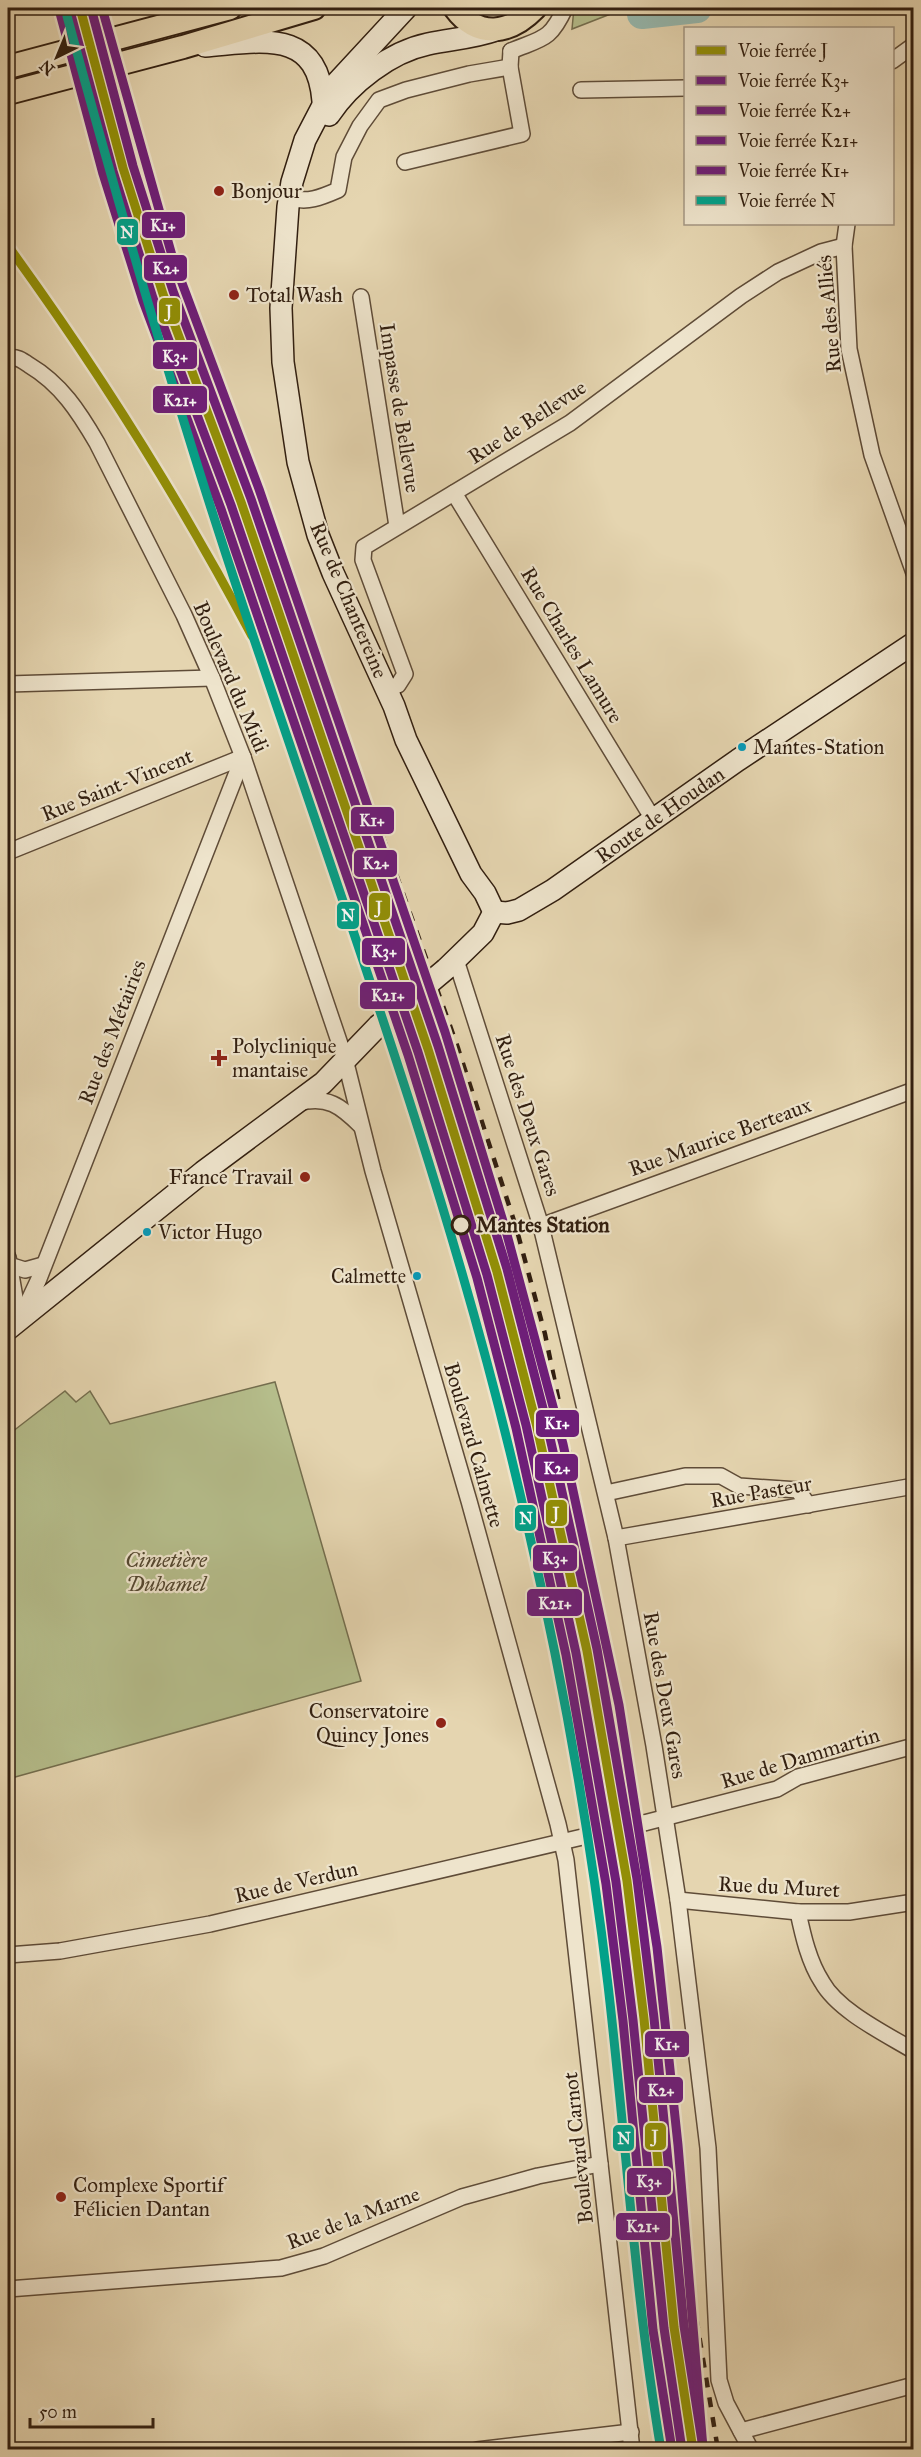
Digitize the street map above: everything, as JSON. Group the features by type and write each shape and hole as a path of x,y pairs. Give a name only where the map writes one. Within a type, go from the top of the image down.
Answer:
{"main road":[{"path":"8,67 230,8"},
{"path":"8,93 252,28 314,8"},
{"path":"294,199 305,140 323,101 344,73 405,8"},
{"path":"455,8 467,20 484,28 496,30"},
{"path":"294,199 327,119 338,102 382,65 415,48 476,36 518,23 535,8"},
{"path":"183,47 272,42 290,46 302,52 314,64 321,81 323,101"},
{"name":"Rue de Chantereine","path":"294,199 281,308 283,362 298,462 318,535 333,573 391,698 406,740 455,843 489,903"},
{"name":"Route de Houdan","path":"489,903 507,913 532,903 914,643"},
{"path":"13,1325 203,1172 323,1083 378,1026 451,964 483,933 489,903"}],"street":[{"path":"511,51 544,39 556,27 565,8"},
{"path":"496,30 498,41 511,51"},
{"path":"894,60 914,45"},
{"path":"405,162 522,134 510,67 511,51"},
{"path":"294,199 321,197 338,190 344,157 360,126 379,100 406,90 469,74 510,67"},
{"path":"581,90 684,88"},
{"name":"Rue des Alliés","path":"848,225 844,246 851,360 872,455 914,573"},
{"name":"Rue de Bellevue","path":"391,698 405,674 363,560 364,547 570,423 741,296 778,272 821,252 844,246"},
{"name":"Impasse de Bellevue","path":"361,297 397,526"},
{"name":"Boulevard du Midi","path":"8,358 19,359 49,378 82,417 184,615 243,757 345,1059"},
{"name":"Rue Charles Lamure","path":"454,493 653,819"},
{"path":"8,684 212,678"},
{"name":"Rue Saint-Vincent","path":"8,852 243,757"},
{"name":"Rue des Métairies","path":"13,1325 43,1265 243,757"},
{"name":"Rue des Deux Gares","path":"451,964 541,1226 616,1538 654,1746 678,1900 708,2148 719,2380 726,2403 751,2450"},
{"name":"Boulevard Calmette","path":"345,1059 361,1126 469,1501 562,1842"},
{"name":"Rue Maurice Berteaux","path":"541,1226 914,1090"},
{"path":"294,1104 315,1098 336,1105 361,1126"},
{"path":"8,1261 25,1270 43,1265"},
{"path":"8,1261 13,1325"},
{"path":"606,1493 685,1476 720,1476 739,1486 798,1490 808,1505"},
{"name":"Rue Pasteur","path":"616,1538 914,1486"},
{"name":"Rue de Dammartin","path":"644,1822 777,1790 798,1777 914,1746"},
{"name":"Rue de Verdun","path":"8,1955 60,1951 210,1924 644,1822"},
{"name":"Boulevard Carnot","path":"562,1842 566,1860 632,2450"},
{"name":"Rue du Muret","path":"678,1900 798,1912 849,1912 914,1902"},
{"path":"798,1912 804,1939 821,1982 833,1997 914,2051"},
{"name":"Rue de la Marne","path":"8,2289 280,2268 324,2256 462,2197 538,2176 600,2164"},
{"path":"741,2432 914,2385"},
{"path":"477,2450 631,2432"}],"green space":[{"path":"574,8 626,8 572,29"},
{"name":"Cimetière Duhamel","path":"275,1382 361,1681 8,1779 8,1435 65,1391 76,1402 90,1391 110,1424"}],"waterway":[{"path":"642,14 697,8"}],"railway":[{"path":"195,309 458,1048 516,1227 545,1334 588,1543 641,1859 668,2046 694,2304 718,2450"}],"rail line":[{"name":"J","path":"80,8 123,168 163,294 241,502 428,1049 497,1272 536,1423 587,1651 627,1881 644,2019 674,2327 693,2450"},
{"name":"K2+","path":"91,8 133,166 173,291 251,499 438,1046 507,1269 546,1420 597,1649 637,1879 654,2018 684,2326 703,2448"},
{"name":"K1+","path":"102,8 173,259 259,489 445,1032 506,1231 563,1444 619,1705 657,1947 678,2145 703,2448"},
{"name":"K3+","path":"70,11 113,171 153,298 231,505 418,1052 487,1275 526,1425 576,1653 616,1882 633,2020 664,2328 682,2450"},
{"name":"K21+","path":"60,13 103,174 143,301 221,509 408,1055 477,1278 516,1428 566,1655 606,1884 623,2021 653,2330 672,2450"},
{"name":"N","path":"67,16 128,235 193,453 418,1128 482,1343 510,1452 554,1650 590,1851 608,1985 644,2334 661,2450"},
{"name":"J","path":"8,246 42,293 137,437 225,585 252,636"}],"place":[{"name":"Bonjour","path":"219,191"},
{"name":"Total Wash","path":"234,295"},
{"name":"Mantes-Station","path":"742,747"},
{"name":"Polyclinique mantaise","path":"219,1058"},
{"name":"France Travail","path":"305,1177"},
{"name":"Mantes Station","path":"461,1225"},
{"name":"Victor Hugo","path":"147,1232"},
{"name":"Calmette","path":"417,1276"},
{"name":"Conservatoire Quincy Jones","path":"441,1723"},
{"name":"Complexe Sportif Félicien Dantan","path":"61,2197"}]}
